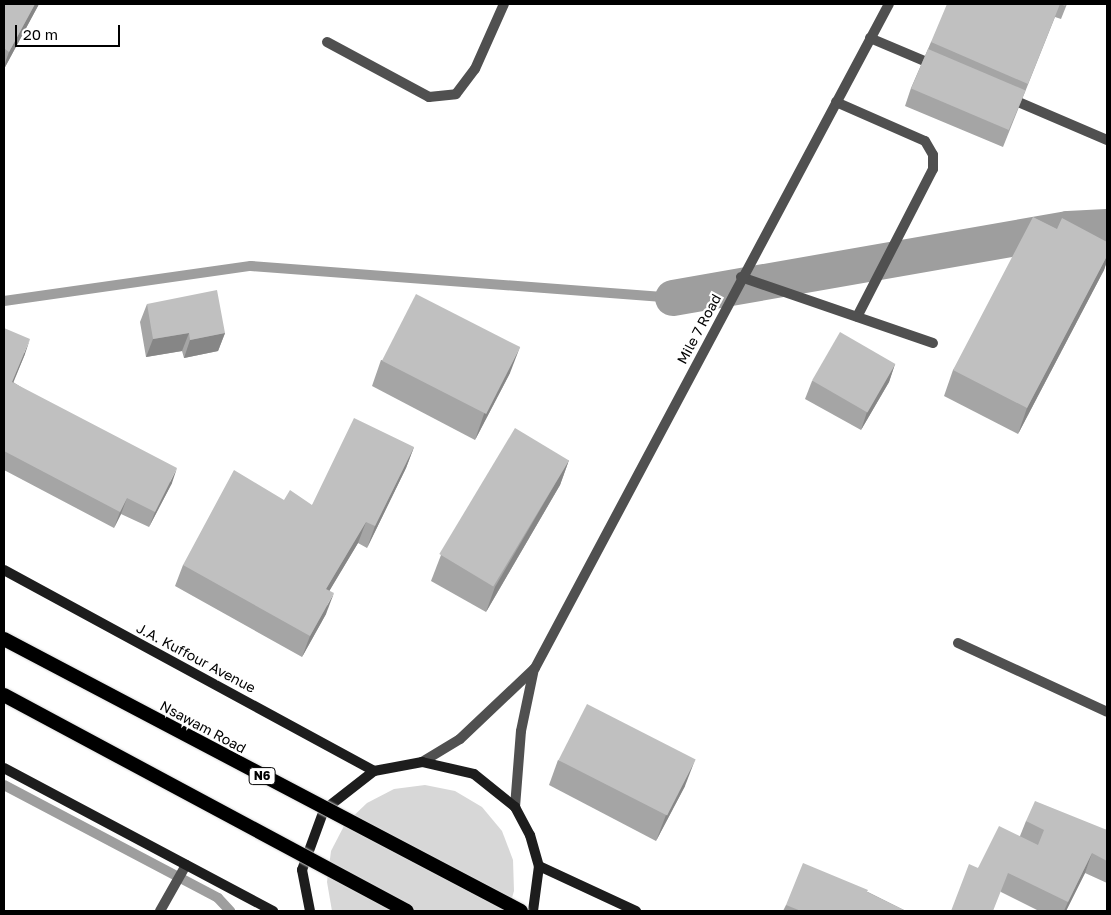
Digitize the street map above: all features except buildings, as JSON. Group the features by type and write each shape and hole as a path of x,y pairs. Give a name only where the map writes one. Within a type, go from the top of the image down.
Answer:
{"highway":[{"name":"Nsawam Road","path":"4,639 521,911"},
{"path":"4,694 407,911"}],"main road":[{"name":"J.A. Kuffour Avenue","path":"4,570 374,771"},
{"path":"310,911 302,870 324,810 374,771 422,762 474,774 515,807 530,835 539,866 533,911"},
{"path":"4,768 273,911"},
{"path":"539,866 636,911"}],"street":[{"path":"326,42 429,97 456,94 474,69 504,4"},
{"name":"Mile 7 Road","path":"534,668 741,277 889,4"},
{"path":"870,38 943,69"},
{"path":"998,93 1107,140"},
{"path":"836,102 925,140 933,155 933,170 857,317"},
{"path":"741,277 932,342"},
{"path":"958,643 1107,712"},
{"path":"422,762 460,740 534,668"},
{"path":"515,807 520,731 534,668"},
{"path":"160,911 186,865"}],"shaded area":[{"path":"425,785 455,791 482,807 502,831 513,860 514,891 508,911 332,911 327,882 331,851 345,824 367,803 394,789"}],"waterway":[{"path":"673,298 1068,229 1107,227"},
{"path":"4,301 251,266 673,298"},
{"path":"4,785 218,898 230,911"}]}
